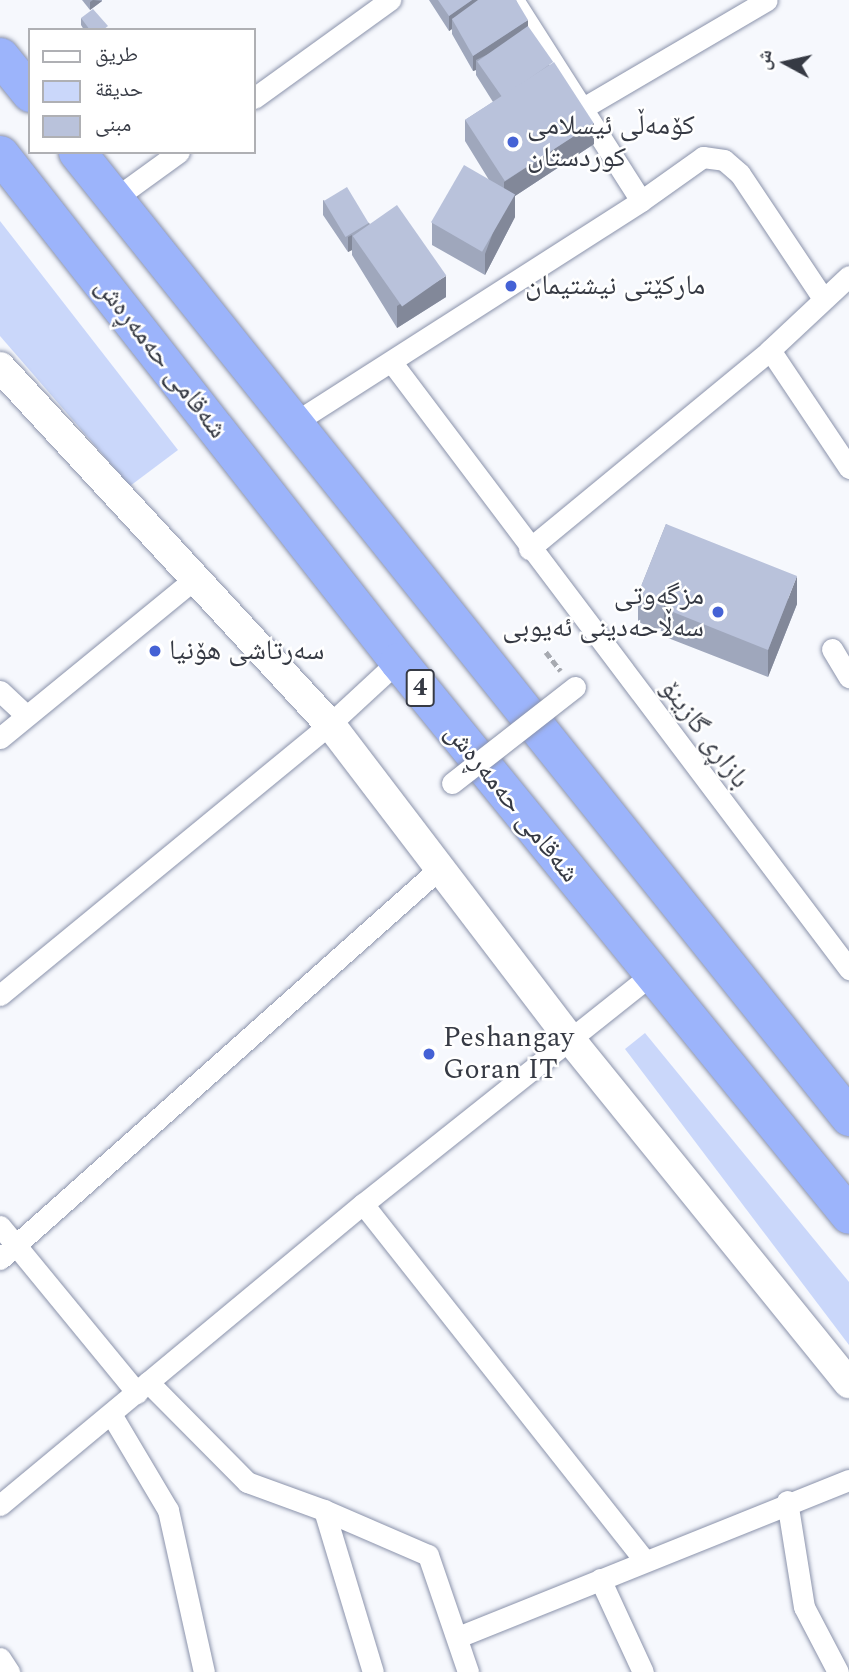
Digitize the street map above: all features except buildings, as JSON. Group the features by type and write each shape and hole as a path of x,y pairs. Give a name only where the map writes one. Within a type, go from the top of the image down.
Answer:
{"highway":[{"path":"0,56 28,91"},
{"name":"شەقامی حەمەڕەش","path":"0,154 398,662 849,1215"},
{"name":"4","path":"79,154 849,1117"}],"street":[{"path":"256,97 390,0"},
{"path":"513,0 642,201"},
{"path":"583,108 767,0"},
{"path":"114,199 176,154"},
{"path":"294,423 393,363 642,201 703,157 724,160 740,174 822,297"},
{"path":"529,549 770,349 822,297 849,276"},
{"path":"770,349 849,468"},
{"name":"بازاڕی گازینۆ","path":"393,363 529,549 841,944 849,969"},
{"path":"0,367 193,580 330,724 570,1039 849,1383"},
{"path":"0,738 193,580"},
{"path":"832,649 849,677"},
{"path":"0,995 330,724 398,662"},
{"path":"452,783 575,687"},
{"path":"0,691 26,715"},
{"path":"8,1252 440,868"},
{"path":"0,1505 363,1204 652,975"},
{"path":"363,1204 644,1560"},
{"path":"0,1226 8,1252 142,1388 247,1482 324,1510 428,1555 468,1672"},
{"path":"111,1413 168,1510 204,1672"},
{"path":"458,1637 787,1501 849,1480"},
{"path":"787,1501 804,1607 838,1672"},
{"path":"324,1510 373,1672"},
{"path":"600,1579 643,1672"},
{"path":"0,1658 9,1672"}],"green space":[{"path":"0,221 178,450 130,486 0,336"},
{"path":"645,1033 849,1282 849,1345 625,1049"}],"place":[{"name":"کۆمەڵی ئیسلامی کوردستان","path":"513,142"},
{"name":"مارکێتی نیشتیمان","path":"511,286"},
{"name":"مزگەوتی سەڵاحەدینی ئەیوبی","path":"718,612"},
{"name":"سەرتاشی هۆنیا","path":"155,651"},
{"name":"Peshangay Goran IT","path":"429,1054"}]}
